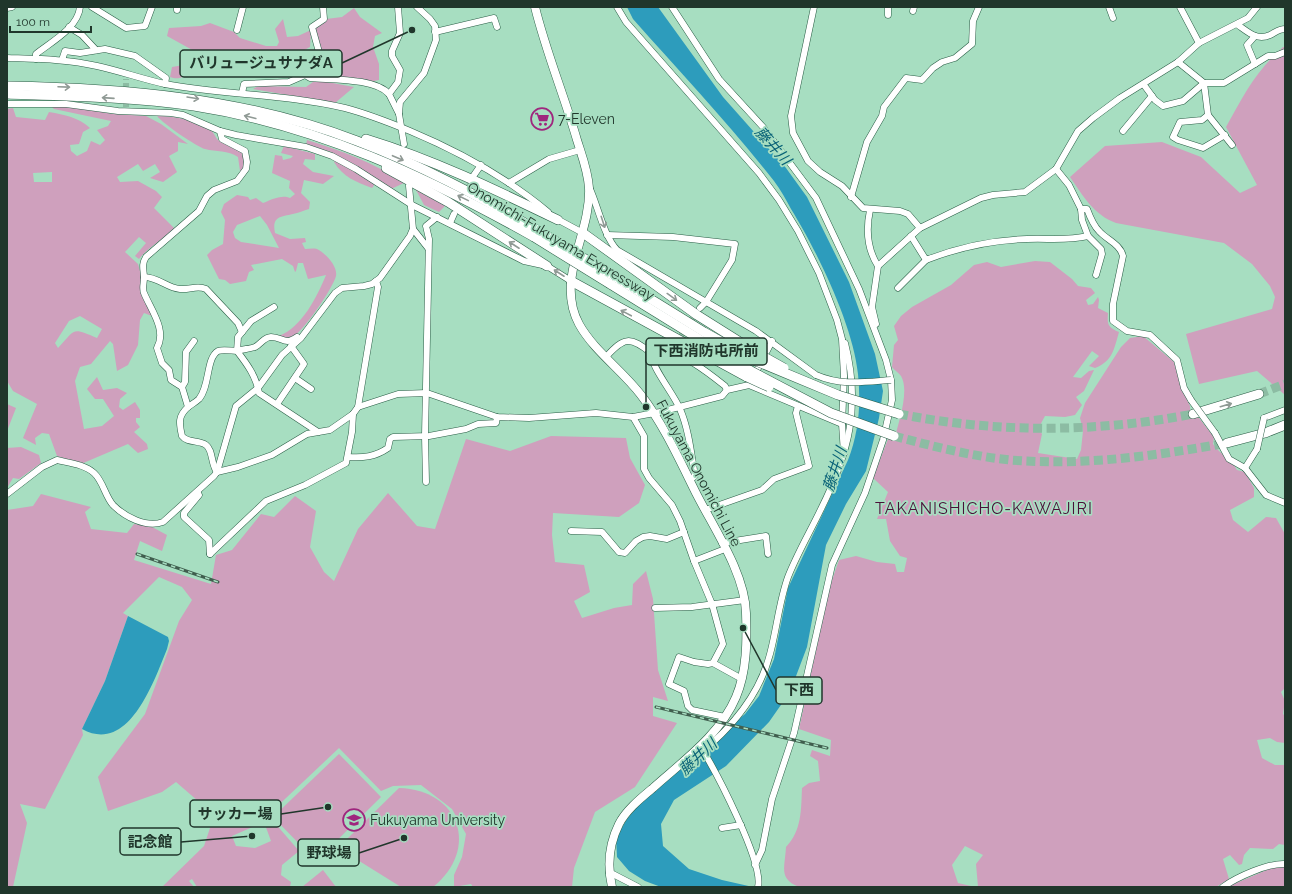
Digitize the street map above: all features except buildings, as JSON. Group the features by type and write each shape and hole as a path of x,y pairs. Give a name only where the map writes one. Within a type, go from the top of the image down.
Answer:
{"highway":[{"name":"Onomichi-Fukuyama Expressway","path":"7,85 92,88 180,96 234,106 297,121 358,141 418,166 480,197 536,234 613,281 704,332 758,357 808,384 899,414"},
{"name":"Onomichi-Fukuyama Expressway","path":"7,94 94,97 155,102 223,112 271,122 355,149 413,173 536,234"},
{"path":"297,121 348,133 401,150 468,178 558,220"},
{"path":"271,122 331,144 411,180 547,266"},
{"path":"583,233 758,357"},
{"path":"571,281 749,378"},
{"name":"Onomichi-Fukuyama Expressway","path":"613,281 749,378 790,393 831,413 894,436"},
{"path":"1193,414 1259,394"},
{"path":"1227,443 1265,433 1285,425"}],"main road":[{"name":"Fukuyama Onomichi Line","path":"535,7 580,150 589,186 587,220 571,281 571,299 579,323 585,333 639,392 654,413 723,546 739,579 745,600 746,651 742,679 736,698 702,750 637,801 620,823 610,849 609,872 612,887"}],"street":[{"path":"7,8 12,7"},
{"path":"36,59 36,54 69,27 79,15 80,7"},
{"path":"92,7 126,28 146,26 152,7"},
{"path":"238,30 243,7"},
{"path":"242,93 244,84 289,82 305,75 325,62 319,52 312,27 324,19 323,7"},
{"path":"390,97 398,82 400,70 392,56 392,51 400,33 398,7"},
{"path":"399,114 400,102 424,73 436,40 435,26 417,7"},
{"path":"617,7 626,22 759,173 779,200 798,232 819,273 837,320 842,338 844,376 842,424 844,453"},
{"path":"672,7 718,79 763,126 816,198 859,289 886,360"},
{"path":"814,7 791,116 793,133 808,161 820,172 842,186 863,208 908,214 920,228"},
{"path":"888,7 888,16"},
{"path":"851,196 867,142 882,116 884,108 906,78 922,80 932,68 942,62 955,58 972,44 973,20 979,7"},
{"path":"1109,7 1113,18"},
{"path":"1180,7 1198,43"},
{"path":"755,865 762,850 772,799 794,733 832,565 865,493 883,440 892,400 891,380 872,307 878,266 920,228 981,198 993,195 1025,192 1056,170 1078,131 1120,98 1144,85 1178,62 1198,43 1238,25 1248,18 1257,7"},
{"path":"435,32 494,18 497,27"},
{"path":"1238,25 1255,36 1262,37 1280,29 1285,29"},
{"path":"69,27 82,35 96,50"},
{"path":"1254,64 1247,45 1255,36"},
{"path":"62,60 65,51 80,53 104,49 135,56 166,78 165,84"},
{"path":"1178,62 1204,83 1224,83 1268,56 1275,56 1285,52"},
{"path":"7,58 62,60 98,66 127,77 165,84 242,93 344,108 384,120 440,144 481,165 509,183 558,220 583,233"},
{"path":"305,75 310,78 371,84 385,89 399,114 404,144"},
{"path":"1144,85 1152,96 1163,106 1183,101 1204,83"},
{"path":"1204,83 1208,115 1232,145"},
{"path":"1123,131 1152,96"},
{"path":"390,97 396,103 400,102"},
{"path":"7,104 66,104 183,115 220,131 288,143 332,156 356,169 412,206 450,223 524,261 547,266 571,281"},
{"path":"1208,115 1202,120 1180,122 1173,137 1203,148 1225,135"},
{"path":"188,407 182,387 170,380 169,370 162,363 157,348 161,341 161,334 152,309 143,292 144,277 142,268 146,257 199,211 207,196 214,190 237,181 246,168 247,162 245,150 222,139 220,131"},
{"path":"509,183 549,159 580,150"},
{"path":"474,175 481,165"},
{"path":"1056,170 1069,185 1081,209 1082,220 1088,236 1101,249 1102,254 1096,275"},
{"path":"217,472 236,406 258,388 282,355 304,334 335,293 342,288 364,286 376,281 410,236 413,229 409,186"},
{"path":"589,186 607,235 612,244 622,254 772,341 816,375 827,380 849,383 891,380"},
{"path":"1081,209 1087,209 1091,220 1099,231 1122,250 1123,256 1112,304 1113,321 1127,331 1150,334 1177,360 1184,388 1215,433 1229,459 1245,468 1256,485 1266,495 1285,503"},
{"path":"870,210 867,228 869,244 873,259 878,266"},
{"path":"450,223 454,214"},
{"path":"426,482 425,436 429,239 426,226 437,217"},
{"path":"413,229 428,248"},
{"path":"607,235 673,237 735,244 732,260 706,302 700,308"},
{"path":"911,236 926,260"},
{"path":"898,288 926,260 947,252 984,242 1027,239 1072,240 1088,236"},
{"path":"144,277 157,279 178,289 200,286 206,289 238,323 242,332"},
{"path":"7,494 42,467 57,460 84,467 95,474 113,504 136,521 158,524 163,522 217,472 252,463 272,455 306,434 330,430 353,414 358,407 377,294 376,281"},
{"path":"274,307 251,321 236,341 237,351 250,368 259,392 318,432"},
{"path":"217,472 213,467 209,448 205,444 186,439 182,436 180,418 182,413 198,399 204,390 208,379 208,368 216,353 221,350 237,351 256,346 265,338 272,337 285,342 292,341 302,333 304,334"},
{"path":"758,887 759,883 755,865 741,825 702,750 746,706 764,674 788,576 822,508 844,453 851,430 853,408 848,355 844,338 842,338"},
{"path":"606,357 620,342 626,340 639,344 651,353 654,363 679,407 688,434 695,476 690,480"},
{"path":"182,387 185,382 186,352 194,341"},
{"path":"358,407 398,394 427,392 497,417 529,418 596,413 633,417 722,396 727,390 749,378 772,341"},
{"path":"672,352 675,345"},
{"path":"277,404 304,364 291,346"},
{"path":"651,353 658,348 672,352 699,366 725,386 727,390"},
{"path":"295,378 311,389"},
{"path":"749,378 798,406 842,424"},
{"path":"705,510 762,490 774,479 806,469 809,466 796,414 798,406"},
{"path":"1245,468 1257,449 1264,418 1285,410"},
{"path":"198,490 198,495 184,513 184,518 209,540 210,554 266,500 305,485 320,475 341,467 346,463 353,414"},
{"path":"348,457 377,455 388,448 390,439 393,437 445,434 466,429 478,424 496,423 497,417"},
{"path":"633,417 644,436 644,469 649,478 672,505 712,604 723,644 713,663"},
{"path":"571,531 602,532 619,552 625,552 636,541 643,537 650,536 667,539 684,532"},
{"path":"694,560 723,546 766,536 768,554"},
{"path":"655,608 692,607 745,600"},
{"path":"725,717 692,710 688,706 684,691 669,684 679,657 694,662 708,664 713,663 742,679"},
{"path":"722,828 741,825"},
{"path":"1223,887 1229,882 1274,863 1285,864"},
{"path":"609,872 638,887"}],"shaded area":[{"path":"354,8 360,17 382,33 375,36 373,47 379,64 379,80 369,82 324,78 327,61 320,52 313,28 326,19 342,17"},
{"path":"283,19 287,37 298,36 311,30 310,47 284,61 263,63 259,75 248,70 252,62 244,56 242,65 237,69 226,71 205,71 179,78 170,77 172,67 207,61 205,57 167,36 169,28 201,26 210,23 234,32 240,38 266,46 277,46 279,42 275,29"},
{"path":"1285,47 1285,395 1257,371 1199,384 1186,334 1272,309 1275,297 1270,286 1252,264 1224,243 1116,223 1108,220 1095,210 1070,177 1105,146 1162,142 1201,157 1240,193 1257,185 1226,127 1257,75 1273,56"},
{"path":"322,81 354,87 335,103 253,89 258,86 306,87 313,82"},
{"path":"51,106 68,106 113,114 146,116 161,124 188,144 178,142 178,151 169,156 177,172 163,182 150,178 160,172 155,164 143,171 138,164 117,177 120,182 138,181 156,191 162,197 154,208 175,229 146,251 139,259 135,256 146,243 139,237 125,252 138,264 142,278 140,290 152,316 144,313 140,320 138,345 128,365 117,371 113,344 110,341 91,364 80,367 75,381 84,429 102,426 114,416 103,399 95,399 87,389 97,377 103,390 117,388 127,393 120,399 119,407 123,410 135,402 140,410 140,418 136,418 136,422 140,427 134,432 147,444 148,449 138,453 128,444 81,464 57,456 49,434 42,433 35,438 36,445 23,438 37,404 13,391 7,381 7,109 13,108 16,117 45,120 49,112 81,121 90,128 83,132 79,144 70,145 71,151 77,156 87,151 91,141 100,145 105,140 97,130 108,126 111,121 54,109","holes":["52,172 52,182 34,182 33,173","80,316 102,329 97,338 82,332 74,332 58,348 55,343 69,321"]},
{"path":"157,116 185,119 210,130 218,140 240,149 244,168 240,171 238,157 230,153 209,150 201,147 172,129"},
{"path":"307,140 357,158 381,169 404,183 391,189 331,152 306,145"},
{"path":"284,146 315,154 315,160 305,159 303,164 313,172 334,176 323,184 304,180 301,193 310,202 309,209 280,217 275,222 275,233 290,239 305,238 306,242 302,243 305,249 317,249 320,251 330,260 336,272 334,282 309,320 296,335 287,339 279,336 287,332 302,319 318,293 326,275 308,279 303,263 298,263 295,272 293,266 282,259 251,265 254,270 249,272 246,281 230,284 225,280 219,279 207,255 212,250 223,244 225,220 221,212 224,204 237,195 248,197 250,200 256,198 263,203 280,197 290,198 295,194 289,188 290,181 272,173 275,155 282,156 283,160 293,156 281,153","holes":["260,216 267,225 279,248 241,242 235,238 233,232 237,225"]},
{"path":"336,160 375,184 372,188 350,178 341,172 334,162"},
{"path":"415,188 446,205 439,212 424,205"},
{"path":"1035,261 1050,262 1072,279 1078,286 1091,288 1095,293 1086,300 1088,305 1093,304 1098,297 1098,308 1108,313 1109,325 1112,329 1119,332 1112,354 1106,362 1095,368 1089,366 1099,356 1092,351 1073,377 1081,378 1089,371 1094,370 1084,391 1076,397 1082,405 1075,415 1065,417 1045,416 1038,429 1042,434 1038,453 1077,459 1081,450 1083,431 1080,418 1085,403 1121,347 1130,338 1143,336 1174,362 1182,389 1190,406 1190,412 1193,417 1199,418 1214,437 1213,444 1237,470 1245,472 1254,488 1254,497 1230,510 1233,520 1248,532 1266,517 1276,518 1285,534 1285,688 1281,692 1285,701 1283,714 1285,716 1285,743 1277,742 1270,738 1257,740 1262,758 1275,765 1285,765 1285,845 1279,844 1273,849 1250,848 1244,855 1242,864 1239,865 1230,855 1223,859 1229,879 1216,887 978,887 976,864 983,855 965,846 952,865 958,883 971,887 799,887 792,884 785,876 784,866 786,847 798,827 801,812 802,788 809,783 820,781 818,761 810,756 812,750 830,756 831,740 799,729 829,589 839,560 856,556 877,562 895,564 897,572 904,572 907,558 900,556 890,541 886,519 877,519 888,492 873,478 888,439 894,441 904,399 903,382 901,376 892,367 894,345 898,340 894,326 901,316 912,307 951,285 974,265 987,262 1001,267"},
{"path":"7,404 16,408 7,431"},
{"path":"551,436 626,438 630,458 645,485 639,503 619,517 553,513 552,535 555,562 584,565 590,592 574,601 582,618 614,608 632,605 633,584 646,571 653,599 658,670 668,701 653,697 653,716 677,723 635,787 595,812 574,868 572,887 473,887 471,884 454,887 454,875 462,857 466,834 452,809 421,785 393,786 381,791 339,748 268,815 299,851 282,865 281,875 291,882 290,887 197,887 192,879 189,881 194,887 162,887 204,846 212,822 197,818 198,801 176,782 162,792 108,811 98,777 145,714 179,621 192,600 182,587 159,577 123,613 128,616 105,681 82,729 83,735 45,809 20,804 27,823 13,887 7,887 7,510 33,506 41,494 91,507 85,512 91,529 127,533 134,524 152,527 167,535 162,551 140,541 134,560 211,584 216,555 232,550 261,514 274,517 295,496 316,511 310,547 324,572 334,581 358,529 388,493 417,526 435,529 466,439 510,451","holes":["264,822 271,841 255,848 236,846 232,836"]},
{"path":"21,447 39,455 41,463 19,479 13,478 7,488 7,448"},
{"path":"339,754 381,797 316,861 273,817"},
{"path":"399,788 420,791 437,799 449,810 456,824 459,840 456,856 448,872 433,887 401,887 348,854 347,839"},
{"path":"1285,865 1285,887 1227,887 1274,867"},
{"path":"323,870 336,887 302,887"}],"water":[{"name":"藤井川","path":"627,7 658,7 723,97 786,168 807,197 849,282 875,354 883,391 879,418 866,471 846,504 826,545 807,647 790,692 769,722 726,766 674,800 661,824 663,846 689,869 722,880 753,887 661,887 645,881 629,871 617,857 616,838 627,819 643,800 745,714 759,696 774,659 788,588 852,449 857,428 859,407 858,374 849,333 832,289 812,246 781,191 705,99 633,19"},
{"path":"128,616 168,637 169,641 162,663 147,695 137,711 126,724 113,732 99,734 82,729 105,681"}],"tunnel":[{"path":"126,79 126,107"},
{"path":"456,211 474,177"},
{"path":"675,345 697,312"},
{"path":"1259,394 1285,384"},
{"path":"899,414 972,425 1046,428 1120,425 1193,414"},
{"path":"894,436 980,456 1037,462 1119,459 1227,443"}],"railway":[{"path":"137,554 218,582"},
{"path":"656,707 827,748"}],"place":[{"name":"バリュージュサナダA","path":"412,30"},
{"name":"7-Eleven","path":"542,119"},
{"name":"下西消防屯所前","path":"646,407"},
{"name":"下西","path":"743,628"},
{"name":"サッカー場","path":"328,807"},
{"name":"Fukuyama University","path":"354,820"},
{"name":"記念館","path":"252,836"},
{"name":"野球場","path":"404,838"}],"district":[{"name":"TAKANISHICHO-KAWAJIRI","path":"984,508"}]}
